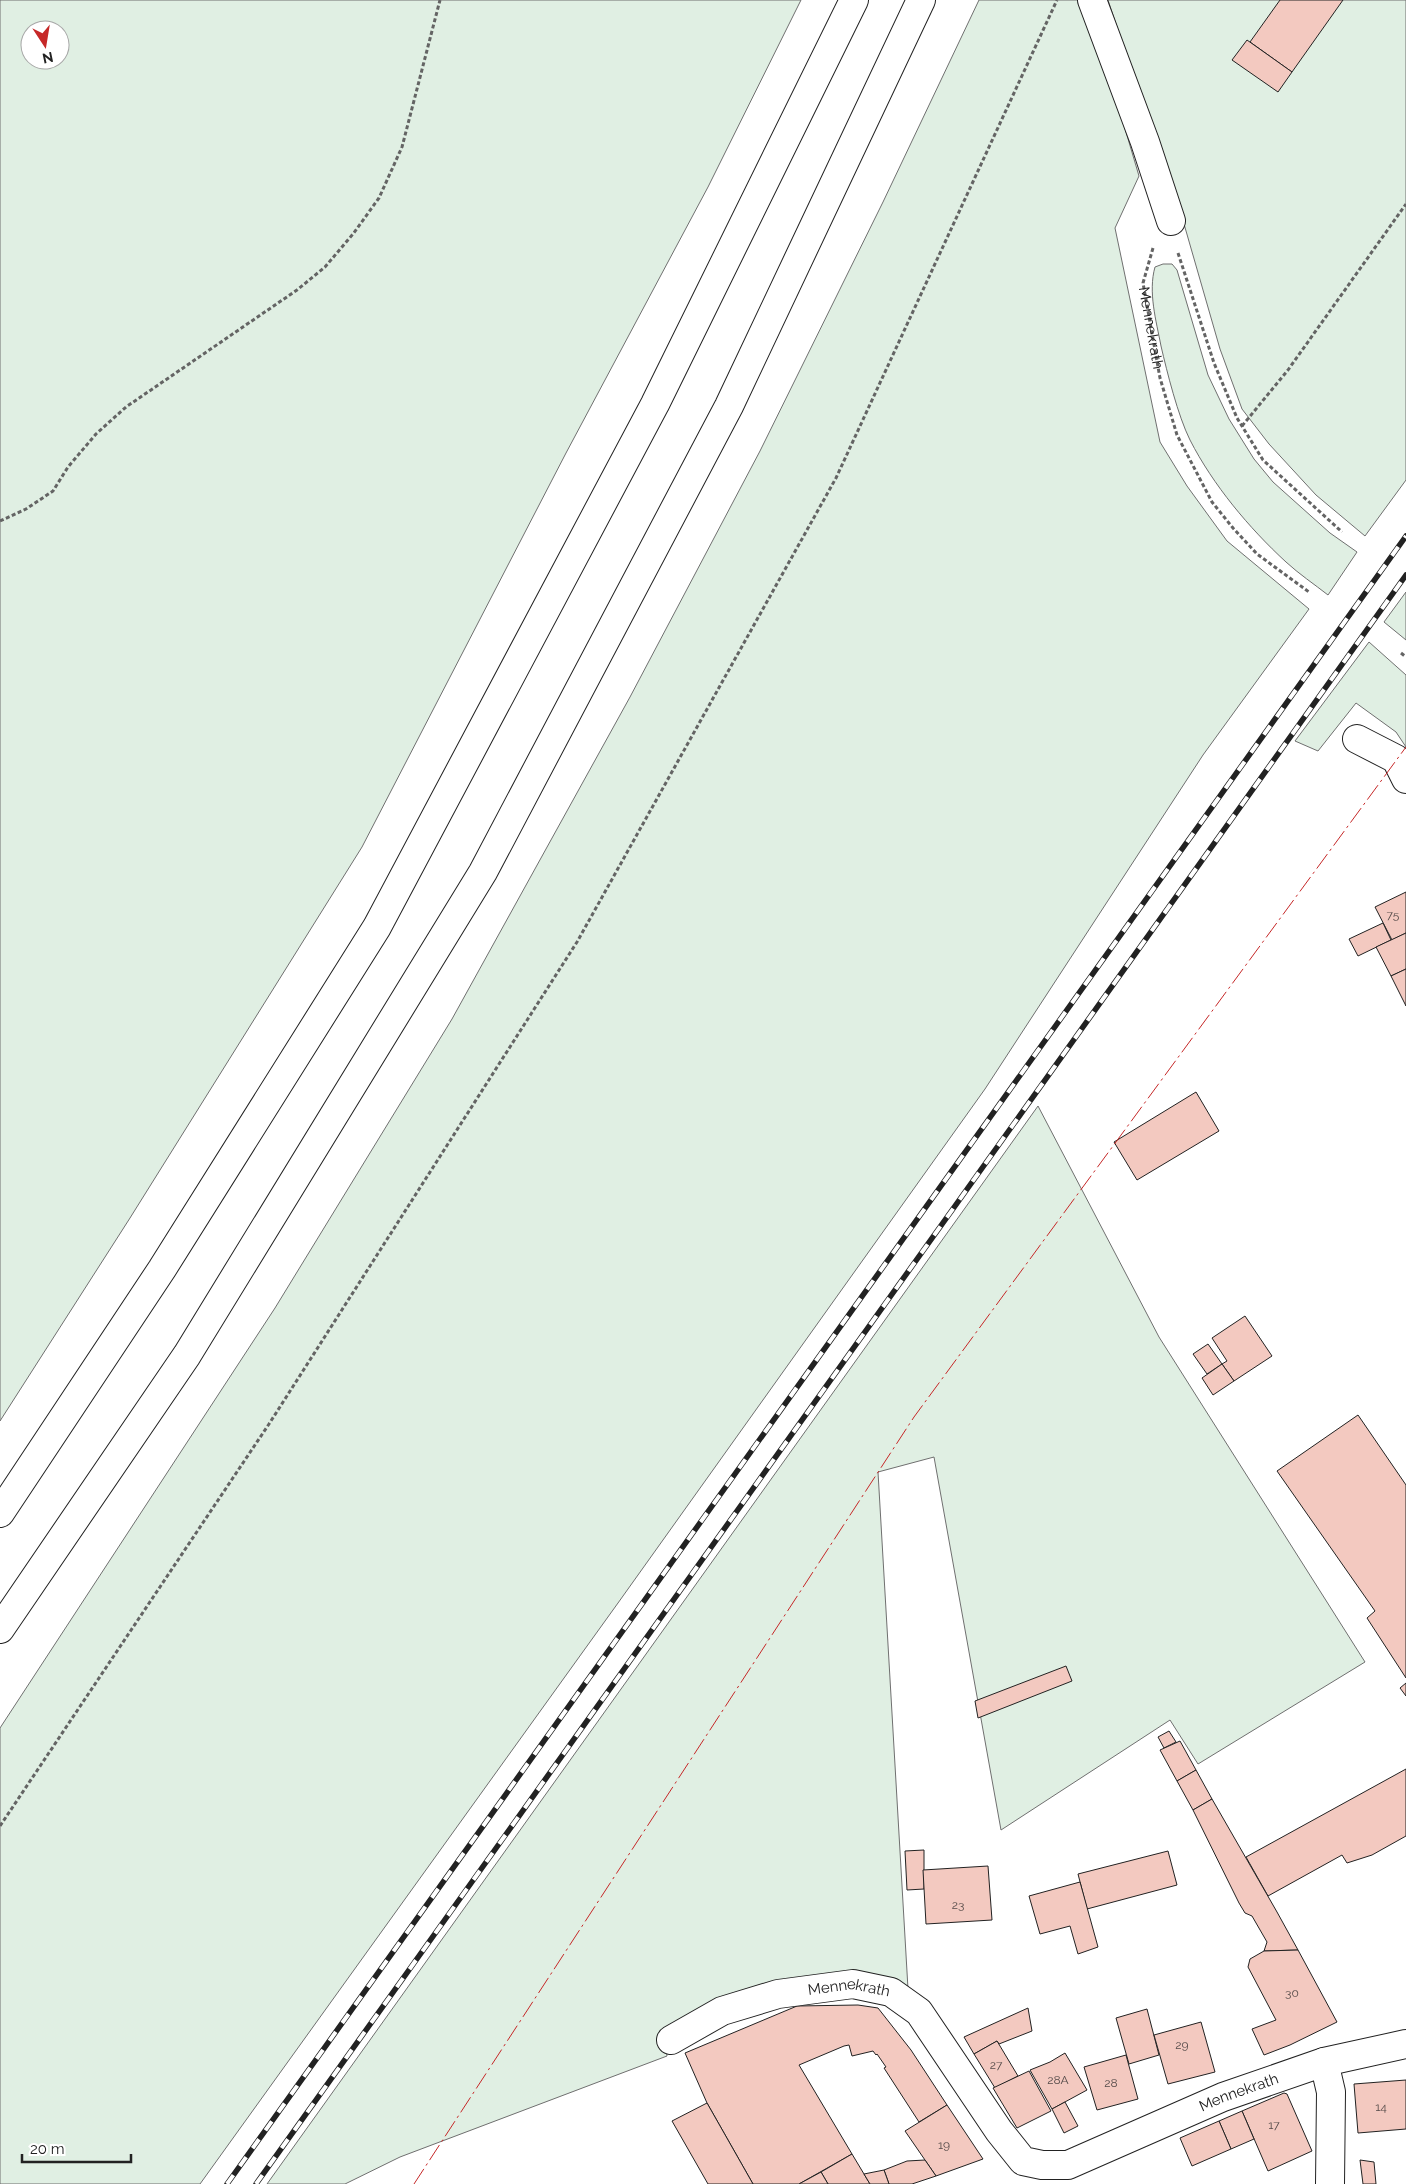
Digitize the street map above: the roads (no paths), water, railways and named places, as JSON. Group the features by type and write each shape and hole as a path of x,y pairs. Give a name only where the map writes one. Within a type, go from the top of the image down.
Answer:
{"main road":[{"path":"0,1513 162,1269 377,927 655,404 854,0"},
{"path":"0,1629 188,1355 483,872 729,406 921,0"},
{"path":"1092,0 1145,142 1171,221"},
{"path":"1357,739 1396,759 1406,779"},
{"name":"Mennekrath","path":"671,2040 722,2011 778,1994 853,1984 891,1992 919,2012 999,2131 1023,2161 1043,2174 1068,2165 1223,2097 1324,2062 1406,2044"},
{"path":"1324,2062 1330,2092 1330,2184"}],"railway":[{"path":"227,2184 1406,536"},
{"path":"256,2184 1406,575"}]}
